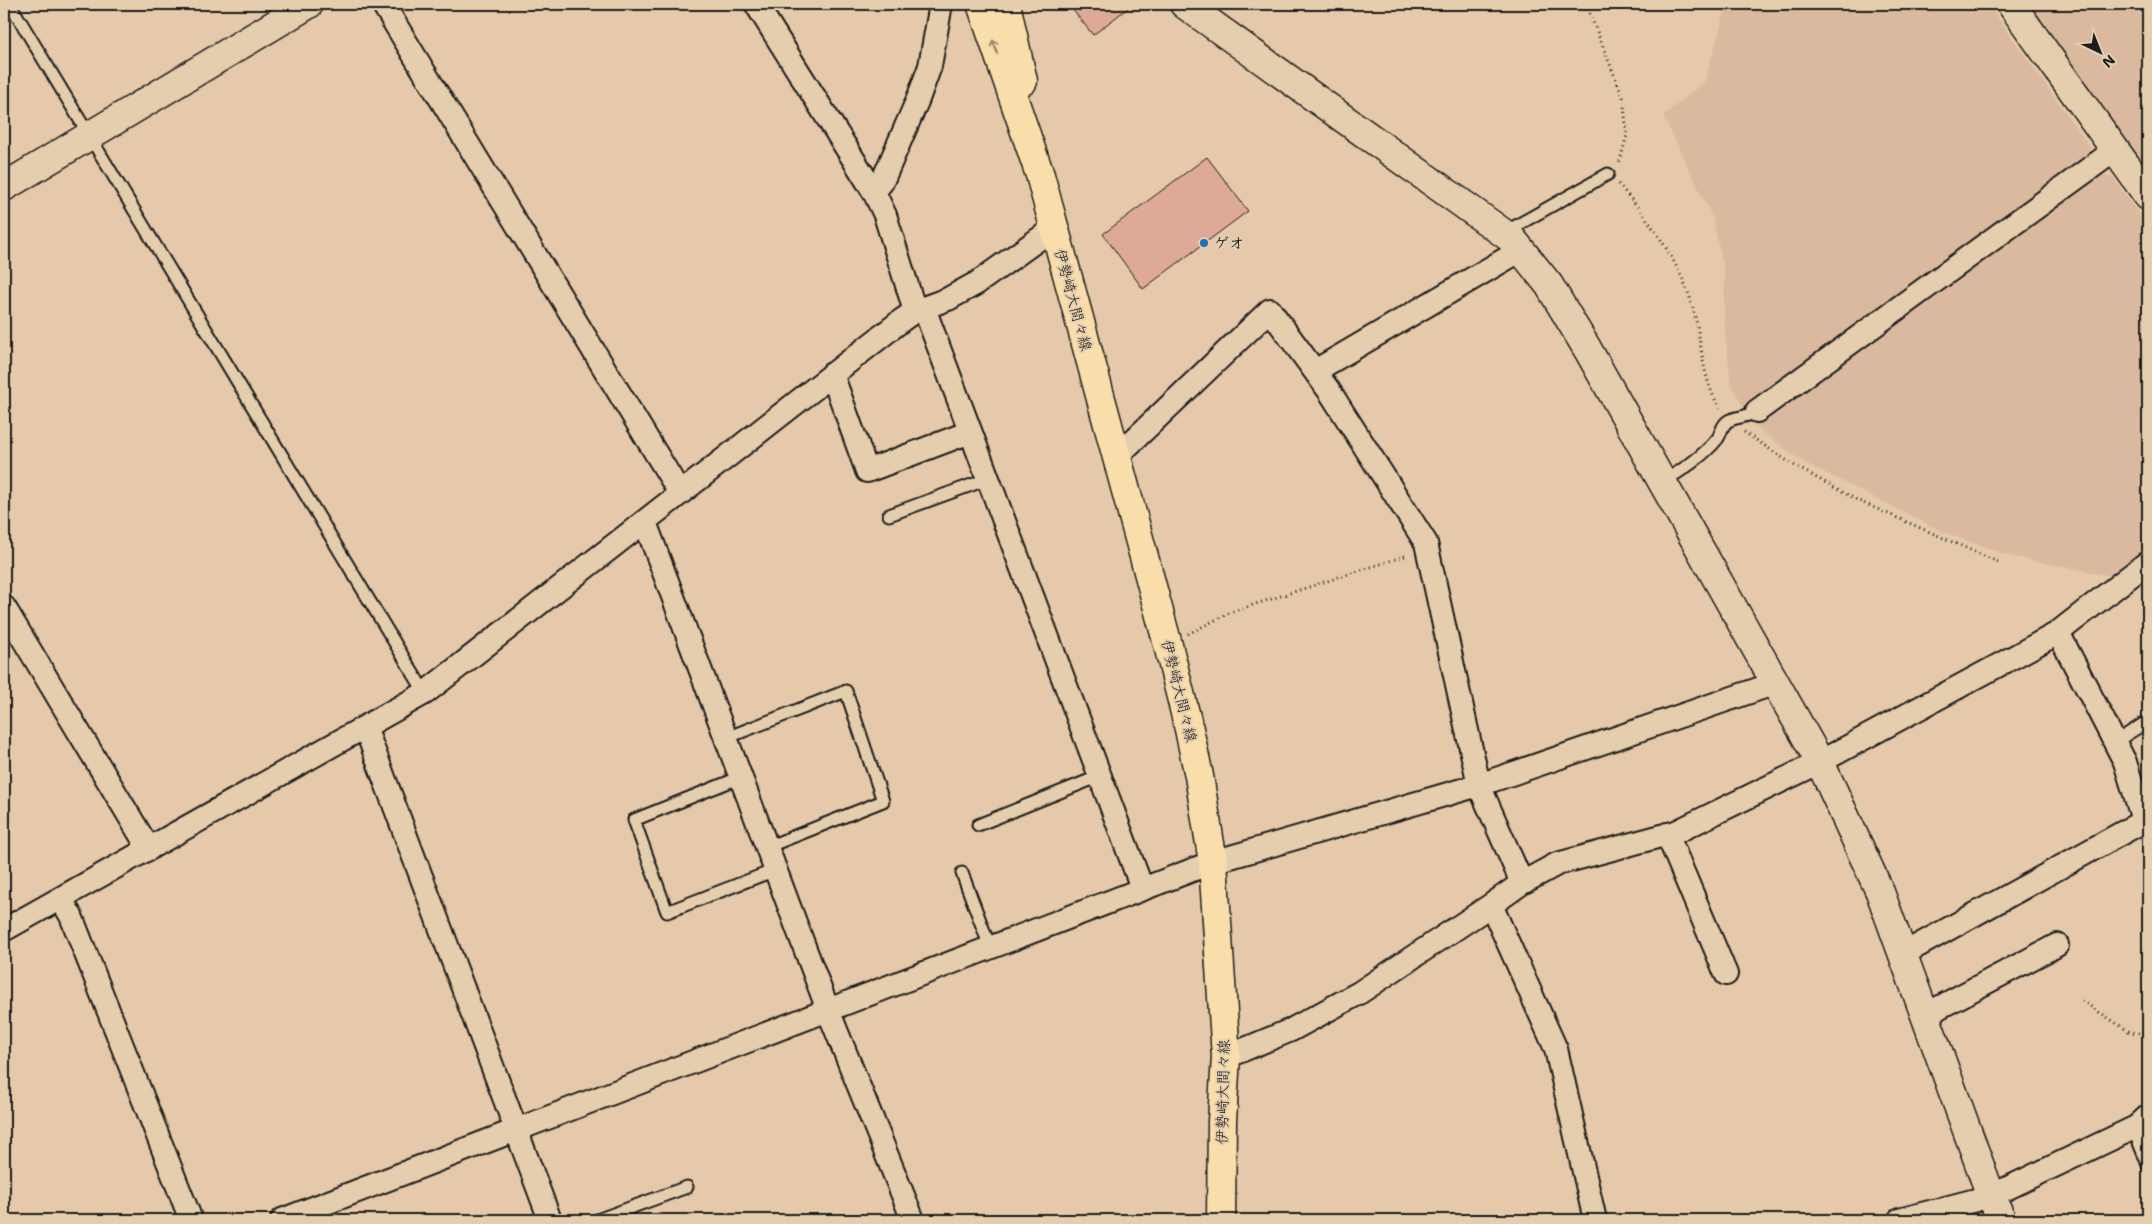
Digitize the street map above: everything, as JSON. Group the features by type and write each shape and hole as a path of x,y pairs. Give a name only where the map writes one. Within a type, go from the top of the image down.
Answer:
{"main road":[{"name":"伊勢崎大間々線","path":"981,4 1040,175 1168,645 1189,729 1213,862 1226,1057 1222,1121 1221,1220"},
{"name":"伊勢崎大間々線","path":"1006,4 1032,119 1040,175"}],"street":[{"path":"4,187 309,4"},
{"path":"384,4 680,493"},
{"path":"756,4 874,192 919,310 970,432 1142,888"},
{"path":"874,192 882,182 918,99 930,66 942,4"},
{"path":"1184,4 1514,243 1549,285 1663,482 1820,762 1880,892 1991,1196 2002,1220"},
{"path":"2011,4 2148,196"},
{"path":"1757,411 2116,150"},
{"path":"4,930 425,693 832,374 919,310 948,299 977,283 1054,228"},
{"path":"1315,371 1514,243"},
{"path":"1116,457 1270,310 1315,371 1421,535 1427,548 1479,785 1522,883"},
{"path":"832,374 867,471 970,432"},
{"path":"645,522 828,1010 913,1220"},
{"path":"1226,1057 1291,1030 1359,994 1491,906 1522,883 1557,864 1676,832 1820,762 2056,634 2148,562"},
{"path":"4,607 149,849"},
{"path":"1903,954 2140,823 2141,814 2125,762 2063,642 2056,634"},
{"path":"282,1220 1213,862 1479,785 1776,683"},
{"path":"365,728 550,1220"},
{"path":"1667,834 1726,974"},
{"path":"61,899 71,916 191,1220"},
{"path":"1491,906 1556,1049 1595,1220"},
{"path":"1925,1016 2057,945"},
{"path":"1899,1220 1991,1196 2142,1122"}],"lane":[{"path":"10,4 425,693"},
{"path":"1514,243 1514,227 1608,174"},
{"path":"1663,482 1684,469 1702,453 1718,437 1722,426 1729,420 1749,416 1757,411"},
{"path":"889,515 988,479"},
{"path":"726,738 846,691 883,801 767,847"},
{"path":"2115,742 2148,721"},
{"path":"978,825 1100,776"},
{"path":"741,777 634,820 667,912 776,870"},
{"path":"962,874 990,947"},
{"path":"2142,1122 2136,1138 2148,1165"},
{"path":"597,1220 687,1187"}],"path":[{"path":"1586,4 1624,97 1627,135 1621,162 1608,174"},
{"path":"1168,645 1231,612 1427,548"},
{"path":"2082,1001 2130,1032 2148,1034"}],"shaded area":[{"path":"1727,4 1988,4 2090,147 2087,159 1745,409 1731,385 1724,322 1725,275 1712,216 1663,116 1705,81"},
{"path":"2027,4 2148,4 2148,174"},
{"path":"2100,174 2113,177 2148,227 2148,548 2112,576 2010,556 1943,532 1803,462 1753,425"}],"building":[{"path":"1068,4 1133,4 1093,35"},
{"path":"1207,157 1248,211 1143,289 1103,234"}],"place":[{"name":"ゲオ","path":"1204,243"}]}
